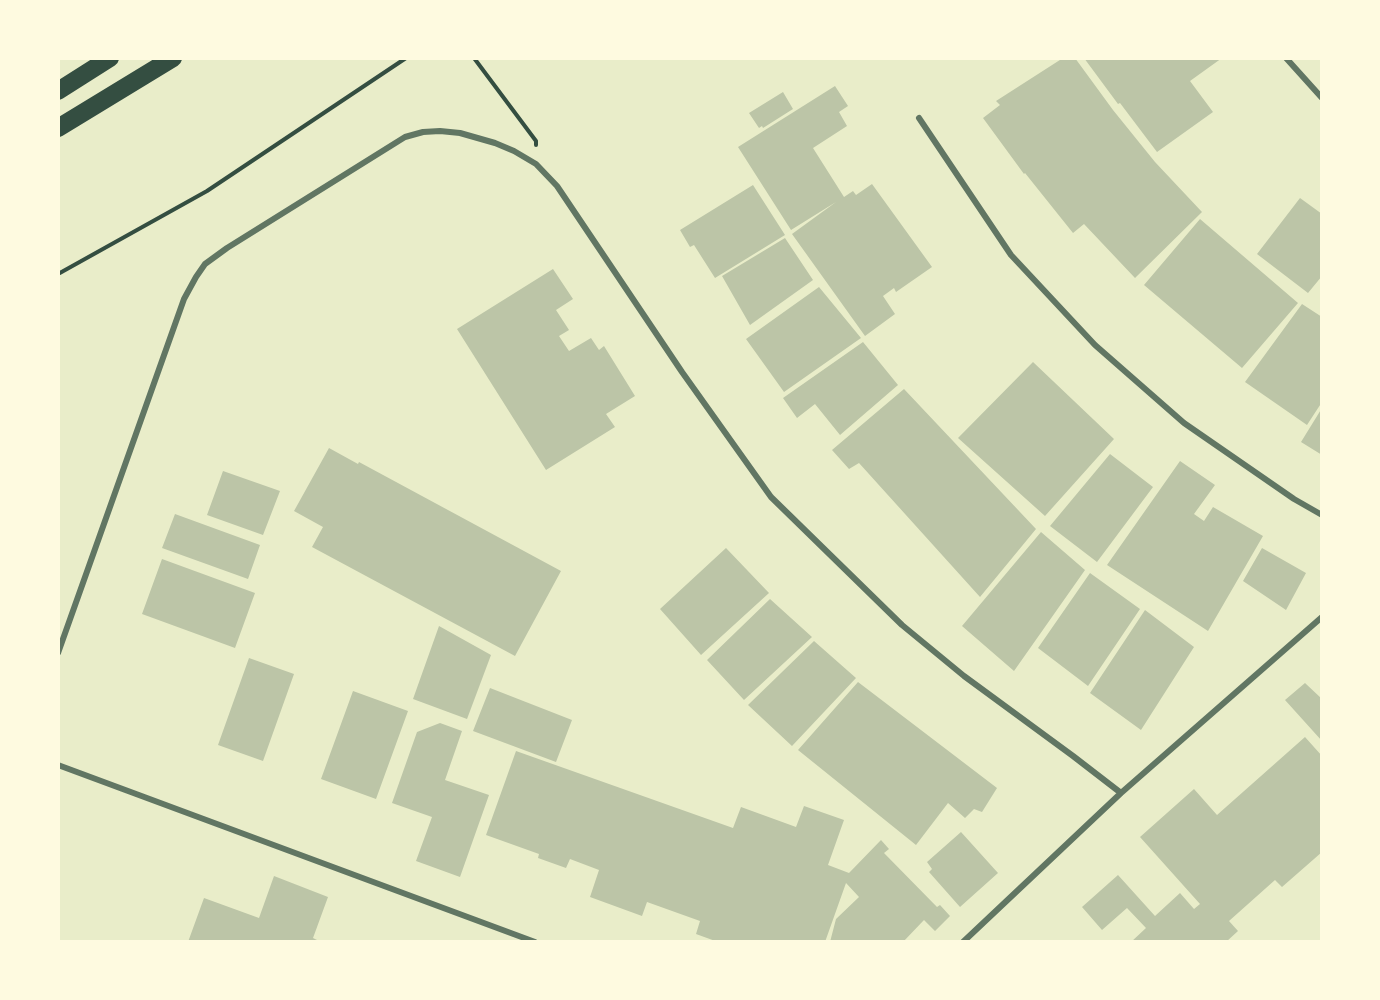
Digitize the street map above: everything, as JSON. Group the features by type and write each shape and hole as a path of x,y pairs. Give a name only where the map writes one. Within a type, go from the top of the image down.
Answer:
{"highway":[{"path":"58,91 110,58"},
{"path":"58,128 173,58"}],"street":[{"path":"1286,58 1322,98"},
{"path":"919,118 1011,255 1095,345 1184,423 1294,499 1322,515"},
{"path":"58,652 184,299 205,264 405,137 423,132 460,133 514,151 536,164 557,186 682,372 771,497 902,625 964,676 1121,793"},
{"path":"963,942 1121,793 1322,617"},
{"path":"58,765 535,942"}],"path":[{"path":"58,274 207,191 406,58"},
{"path":"474,58 536,141 536,164"}],"building":[{"path":"1063,58 1075,58 1155,162 1202,212 1135,278 1084,224 1073,233 1024,174 983,118 1000,105 996,101"},
{"path":"1084,58 1222,58 1190,81 1213,112 1157,152"},
{"path":"835,86 848,106 839,112 847,126 813,148 844,197 853,191 856,195 872,184 932,267 896,292 894,288 883,296 895,314 865,336 792,234 836,202 791,230 738,147"},
{"path":"783,92 793,109 763,128 762,126 759,128 749,113"},
{"path":"753,185 785,235 715,278 694,245 690,247 680,230"},
{"path":"1300,198 1322,214 1322,276 1308,293 1257,254"},
{"path":"1200,219 1298,303 1242,368 1144,285"},
{"path":"785,238 813,280 750,325 722,276"},
{"path":"553,269 573,299 556,310 569,330 559,336 569,351 591,338 599,350 604,346 635,396 606,414 615,427 546,470 457,329"},
{"path":"819,287 861,338 784,392 746,339"},
{"path":"1302,304 1322,317 1322,402 1307,425 1245,382"},
{"path":"863,342 898,385 840,435 815,404 797,418 783,398"},
{"path":"1033,362 1114,439 1045,516 958,438"},
{"path":"904,389 1036,529 980,597 859,463 849,469 832,450"},
{"path":"1322,408 1322,455 1301,442"},
{"path":"329,448 561,571 515,656 312,547 323,527 294,511"},
{"path":"1110,454 1153,487 1097,562 1050,526"},
{"path":"1180,461 1215,485 1194,514 1204,521 1213,507 1263,536 1208,631 1107,565"},
{"path":"223,471 280,491 263,535 207,515"},
{"path":"175,514 260,545 248,579 162,548"},
{"path":"1041,532 1085,570 1014,671 962,626"},
{"path":"726,548 769,593 701,655 660,609"},
{"path":"1262,548 1306,573 1286,610 1243,581"},
{"path":"162,559 255,593 235,648 142,614"},
{"path":"1090,573 1140,609 1088,686 1038,648"},
{"path":"770,599 812,637 744,700 707,660"},
{"path":"1145,610 1194,647 1141,730 1090,693"},
{"path":"439,626 491,655 467,719 413,699"},
{"path":"814,641 856,678 792,746 748,705"},
{"path":"249,658 294,674 263,761 218,745"},
{"path":"858,682 997,788 982,812 974,809 965,818 948,803 916,845 798,750"},
{"path":"1305,683 1322,699 1322,741 1285,700"},
{"path":"490,688 572,720 556,762 473,731"},
{"path":"353,691 408,711 376,799 321,779"},
{"path":"440,723 462,731 445,780 489,795 460,877 416,861 432,817 392,803 417,732"},
{"path":"1305,737 1322,756 1322,852 1282,887 1275,880 1229,921 1238,931 1226,942 1131,942 1146,928 1127,908 1102,930 1082,907 1118,875 1155,916 1180,893 1194,909 1200,904 1140,837 1194,789 1217,815"},
{"path":"516,751 733,828 741,807 796,827 804,806 844,820 828,865 849,873 881,840 889,849 884,853 937,907 940,905 950,916 935,931 924,920 903,942 830,942 836,919 859,897 846,883 825,942 718,942 696,934 700,921 647,902 642,916 590,897 599,870 570,859 566,868 538,858 539,854 486,835"},
{"path":"961,832 998,873 960,907 929,872 932,869 927,862"},
{"path":"274,876 328,897 313,938 321,942 188,942 204,898 259,918"}]}
